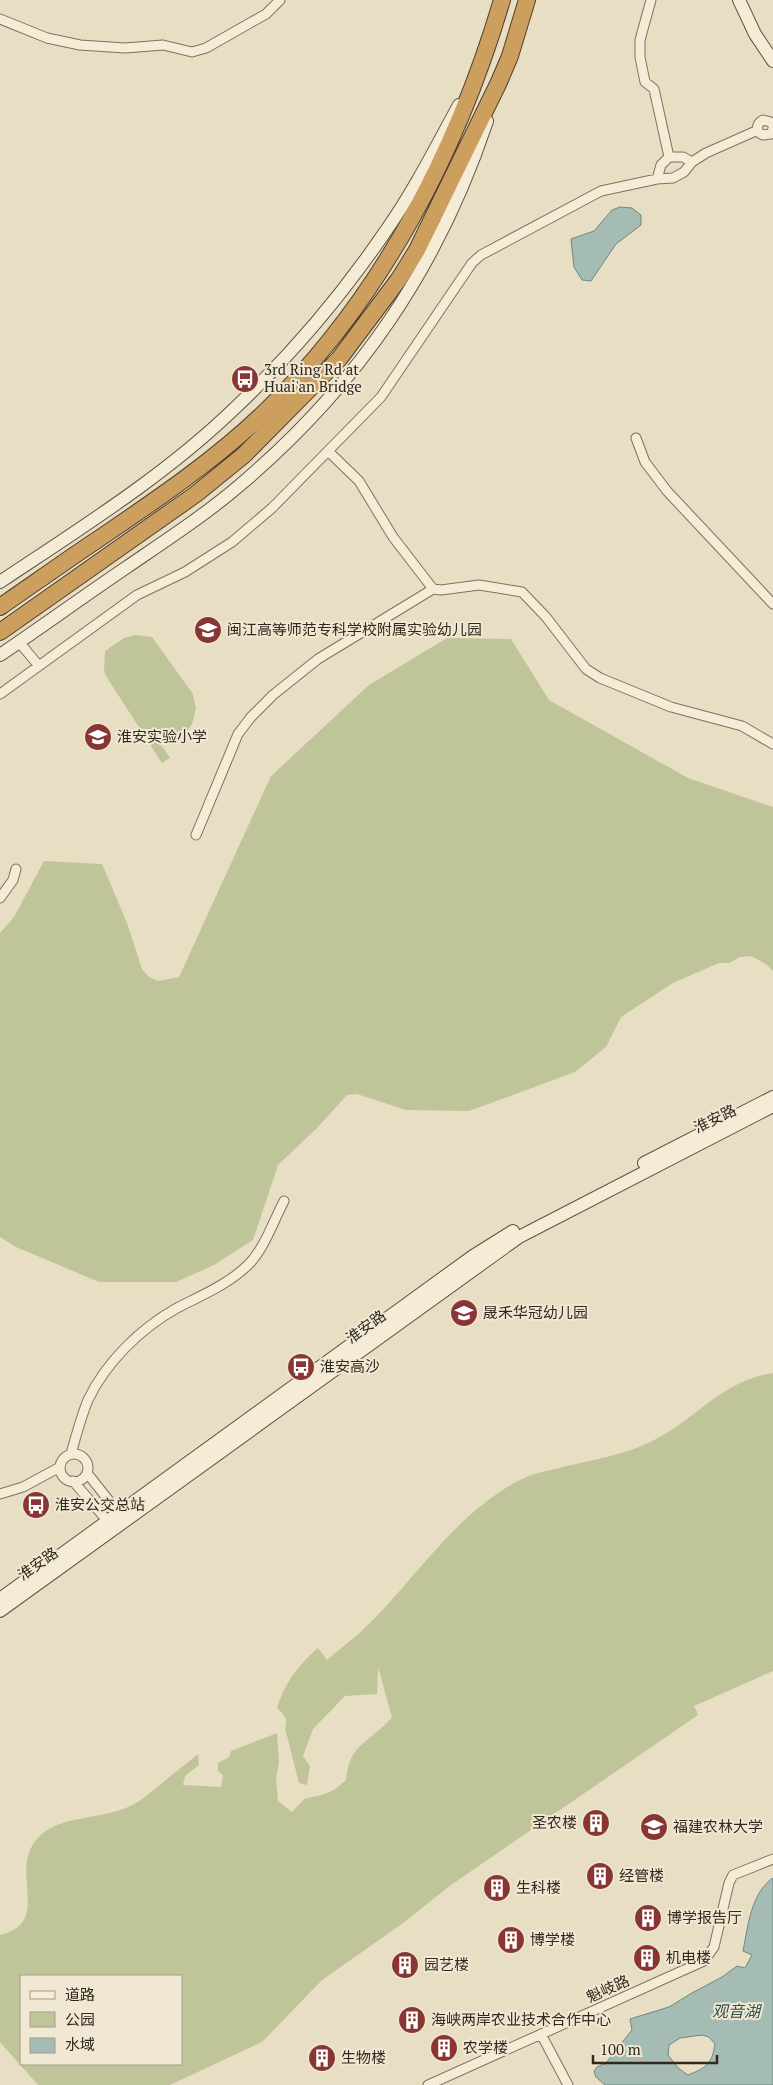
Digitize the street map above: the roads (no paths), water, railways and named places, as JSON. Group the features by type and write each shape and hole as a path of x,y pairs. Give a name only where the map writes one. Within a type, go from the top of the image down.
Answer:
{"highway":[{"path":"0,607 189,476 268,410 320,353 351,315 401,236 434,175 464,110 502,0"},
{"path":"0,632 196,494 244,454 338,359 399,278 416,250 500,82 527,0"}],"main road":[{"path":"739,0 755,34 773,61"},
{"path":"743,0 755,23 773,50"},
{"path":"0,582 120,500 180,455 235,408 291,351 357,272 386,232 481,63"},
{"path":"0,656 224,499 301,428 354,371 396,313 431,252 476,153 500,82"},
{"name":"淮安路","path":"0,1611 473,1256 520,1228 773,1097"},
{"name":"淮安路","path":"122,1518 519,1237 773,1106"},
{"name":"淮安路","path":"0,1599 111,1526"}],"street":[{"path":"0,19 47,38 80,45 118,48 162,45 192,52 206,48 266,14 280,0"},
{"path":"651,0 640,40 640,57 645,82 654,89 669,157"},
{"path":"758,130 758,125 773,114"},
{"path":"758,130 763,135 768,135 773,129 771,122 763,120"},
{"path":"0,694 138,595 186,572 232,542 272,508 388,389 476,259 601,192 657,178 673,178 688,169 692,162 706,153 758,130"},
{"path":"657,178 661,165 669,157 683,157 692,162"},
{"path":"636,438 645,462 667,491 773,604"},
{"path":"328,451 360,481 393,537 433,589"},
{"path":"196,835 238,734 251,717 273,695 318,659 433,589 441,590 479,585 522,592 546,617 586,669 600,678 671,707 742,726 773,744"},
{"path":"19,642 38,666"},
{"path":"0,898 12,880 16,869"},
{"path":"71,1454 89,1399 114,1360 138,1337 169,1313 226,1282 249,1264 264,1244 284,1202"},
{"path":"111,1526 74,1481 65,1478 60,1467 63,1458 71,1454 84,1458 87,1472 122,1518"},
{"path":"0,1494 23,1487 60,1467"},
{"path":"74,1481 82,1478 87,1472"},
{"name":"魁岐路","path":"428,2085 704,1961 714,1947 732,1878 736,1874 773,1859"},
{"path":"541,2034 568,2085"}],"water":[{"path":"620,207 632,208 641,215 641,225 616,244 591,281 582,280 574,267 571,239 594,231 612,210"},
{"name":"观音湖","path":"773,1878 773,2085 605,2085 596,2077 594,2071 597,2067 606,2063 632,2030 630,2019 669,2007 722,1977 737,1966 745,1968 752,1955 743,1951 749,1921 755,1901 766,1884","holes":["702,2035 709,2037 715,2044 710,2061 704,2067 688,2075 678,2068 668,2055 669,2045 680,2038"]}],"place":[{"name":"3rd Ring Rd at Huai'an Bridge","path":"245,379"},
{"name":"闽江高等师范专科学校附属实验幼儿园","path":"208,630"},
{"name":"淮安实验小学","path":"98,737"},
{"name":"晟禾华冠幼儿园","path":"464,1313"},
{"name":"淮安高沙","path":"301,1367"},
{"name":"淮安公交总站","path":"36,1505"},
{"name":"圣农楼","path":"596,1823"},
{"name":"福建农林大学","path":"654,1827"},
{"name":"经管楼","path":"600,1876"},
{"name":"生科楼","path":"497,1888"},
{"name":"博学报告厅","path":"648,1918"},
{"name":"博学楼","path":"511,1940"},
{"name":"机电楼","path":"647,1958"},
{"name":"园艺楼","path":"405,1965"},
{"name":"海峡两岸农业技术合作中心","path":"412,2020"},
{"name":"农学楼","path":"444,2048"},
{"name":"生物楼","path":"322,2058"}]}
